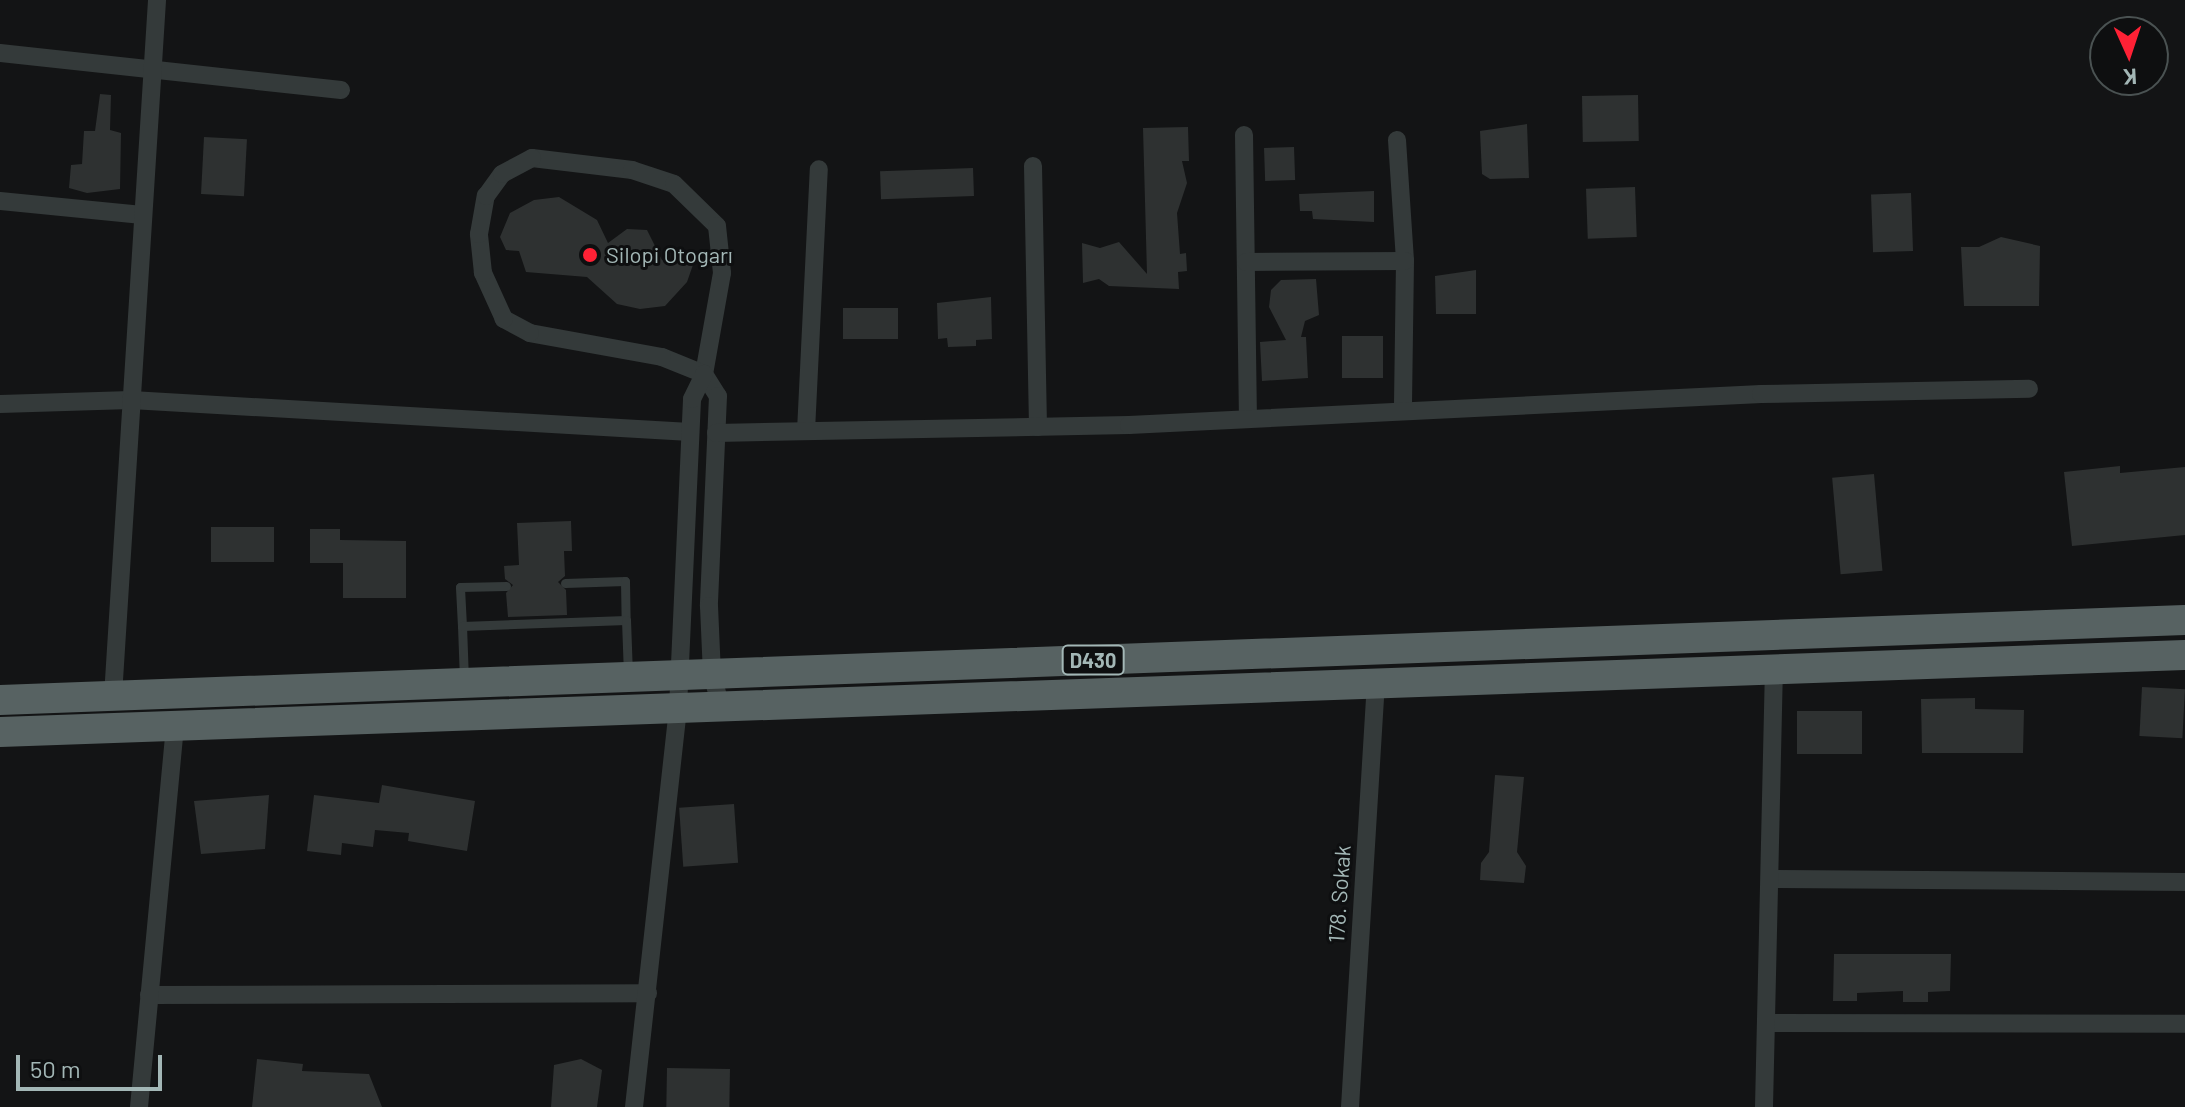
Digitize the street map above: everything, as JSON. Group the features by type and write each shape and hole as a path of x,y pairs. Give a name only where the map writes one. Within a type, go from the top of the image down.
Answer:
{"highway":[{"name":"D430","path":"0,700 2185,620"},
{"name":"D430","path":"0,732 2185,655"}],"street":[{"path":"113,696 157,0"},
{"path":"0,53 341,90"},
{"path":"1244,135 1248,419"},
{"path":"1397,140 1405,261 1403,409"},
{"path":"634,1107 678,708 676,676 692,399 704,374 722,273 717,226 674,184 632,170 532,158 502,174 486,196 479,234 483,273 504,319 530,333 662,357 704,374 718,396 709,606 712,674 721,707"},
{"path":"1033,166 1038,427"},
{"path":"806,431 819,169"},
{"path":"0,201 142,215"},
{"path":"1246,262 1405,261"},
{"path":"716,433 1038,427 1403,409 2029,389"},
{"path":"0,404 131,400 690,432"},
{"path":"1764,1107 1774,669"},
{"name":"178. Sokak","path":"1350,1107 1376,683"},
{"path":"139,1107 175,726"},
{"path":"1770,879 2185,882"},
{"path":"149,995 648,993"},
{"path":"1766,1023 2185,1024"}],"lane":[{"path":"565,583 625,581 628,678"},
{"path":"464,683 460,587 506,586"},
{"path":"462,626 626,620"}],"building":[{"path":"100,94 111,95 110,130 121,133 120,189 87,193 69,188 71,165 82,164 84,131 95,131"},
{"path":"1638,95 1639,141 1583,142 1582,96"},
{"path":"1527,124 1529,178 1490,179 1482,174 1480,131"},
{"path":"1188,127 1189,161 1182,161 1187,183 1177,213 1180,254 1186,253 1187,271 1178,272 1179,289 1109,286 1099,279 1083,283 1082,243 1100,248 1119,242 1147,274 1143,128"},
{"path":"204,137 247,139 244,196 201,194"},
{"path":"1294,147 1295,180 1265,181 1264,148"},
{"path":"973,168 974,196 881,199 880,171"},
{"path":"1635,187 1637,237 1588,239 1586,189"},
{"path":"1374,191 1374,222 1313,219 1312,211 1300,211 1299,194"},
{"path":"1911,193 1913,251 1873,252 1871,194"},
{"name":"Silopi Otogarı","path":"559,197 597,220 608,243 627,229 647,230 662,260 694,262 687,282 665,306 640,309 617,304 587,277 526,272 519,251 506,250 500,237 510,213 534,200"},
{"path":"2001,237 2040,246 2039,306 1964,306 1961,247 1979,247"},
{"path":"1476,270 1476,314 1436,314 1435,276"},
{"path":"1316,279 1319,315 1305,321 1301,337 1306,337 1308,378 1262,381 1260,342 1286,340 1269,307 1271,290 1281,280"},
{"path":"991,297 992,339 976,340 976,346 948,347 947,338 938,339 937,303"},
{"path":"843,308 898,308 898,339 843,339"},
{"path":"1342,336 1383,336 1383,378 1342,378"},
{"path":"2120,466 2120,473 2185,467 2185,535 2072,546 2064,472"},
{"path":"1874,474 1882,571 1841,574 1832,478"},
{"path":"571,521 572,551 564,551 565,576 558,582 566,590 567,615 508,617 506,593 513,585 505,579 504,566 519,565 517,523"},
{"path":"211,527 274,527 274,562 211,562"},
{"path":"310,529 340,529 340,540 406,541 406,598 343,598 343,563 310,563"},
{"path":"2142,687 2185,689 2182,738 2139,736"},
{"path":"1975,698 1975,709 2024,710 2023,753 1922,753 1921,699"},
{"path":"1797,711 1862,711 1862,754 1797,754"},
{"path":"1495,775 1524,777 1517,852 1526,866 1524,883 1480,880 1481,863 1489,852"},
{"path":"382,785 475,801 467,851 408,841 409,833 375,830 373,847 342,843 341,855 307,851 314,795 379,803"},
{"path":"269,795 265,849 201,854 194,801"},
{"path":"734,804 738,863 683,867 679,808"},
{"path":"1834,954 1951,954 1950,991 1928,992 1928,1002 1903,1002 1903,991 1857,993 1857,1001 1833,1001"},
{"path":"257,1059 303,1064 302,1071 369,1074 382,1107 252,1107"},
{"path":"581,1059 602,1070 597,1107 551,1107 554,1065"},
{"path":"667,1068 730,1069 729,1107 666,1107"}],"place":[{"name":"Silopi Otogarı","path":"590,255"}]}
